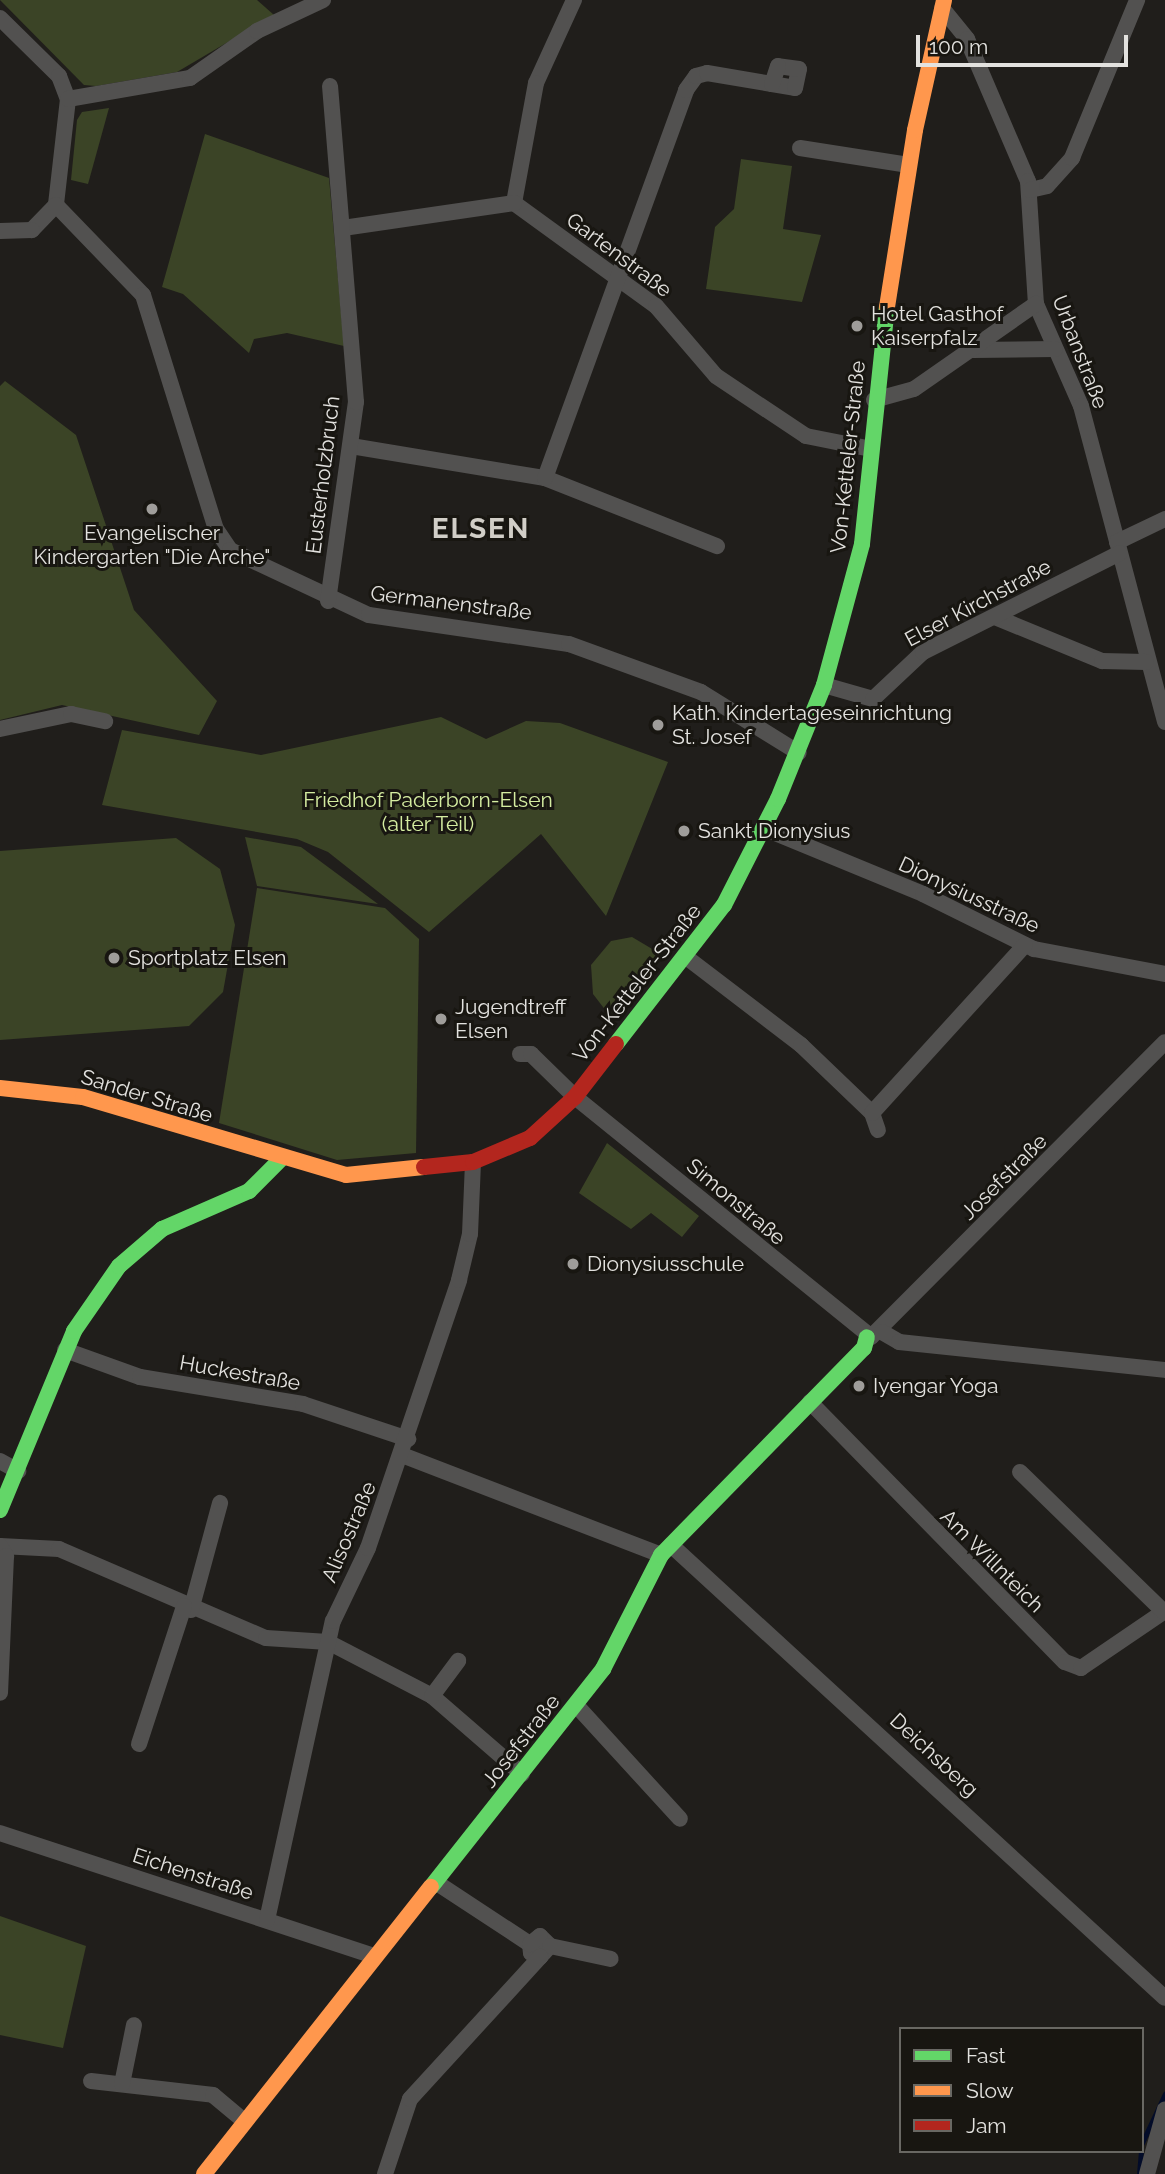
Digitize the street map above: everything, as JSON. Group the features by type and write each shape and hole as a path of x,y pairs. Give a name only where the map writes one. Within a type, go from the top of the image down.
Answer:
{"street":[{"path":"68,99 190,78 257,31 323,0"},
{"path":"343,228 514,203 536,83 574,0"},
{"path":"1030,190 1047,186 1073,158 1137,0"},
{"name":"Urbanstraße","path":"943,4 967,39 1030,190 1036,304 1082,406 1146,662 1165,722"},
{"name":"Von-Ketteler-Straße","path":"280,1160 346,1175 472,1162 526,1140 575,1097 724,905 799,752 824,685 862,544 874,400 909,165 943,4"},
{"path":"0,18 59,76 68,99 56,205 32,230 0,231"},
{"path":"545,478 696,76 772,84"},
{"name":"Eusterholzbruch","path":"328,601 356,402 330,86"},
{"path":"800,148 909,165"},
{"name":"Gartenstraße","path":"514,203 656,306 716,376 806,436 871,449"},
{"name":"Germanenstraße","path":"56,205 143,295 224,545 328,601 402,621 569,644 701,692 799,752"},
{"path":"874,400 914,390 1036,304"},
{"path":"970,351 1055,349"},
{"path":"351,446 545,478 717,546"},
{"name":"Elser Kirchstraße","path":"824,685 873,699 923,652 995,617 1165,519"},
{"path":"995,617 1102,661 1146,662"},
{"path":"0,729 71,714 105,721"},
{"name":"Dionysiusstraße","path":"763,828 923,894 1025,945 1165,974"},
{"path":"872,1113 1025,945"},
{"path":"686,957 801,1045 872,1113 878,1130"},
{"name":"Josefstraße","path":"204,2174 374,1955 437,1883 603,1669 666,1550 864,1348 873,1335 1165,1042"},
{"name":"Von-Ketteler-Straße","path":"520,1054 531,1054 575,1097"},
{"name":"Sander Straße","path":"0,1088 83,1097 280,1160"},
{"name":"Simonstraße","path":"575,1097 873,1335 899,1342 1165,1370"},
{"path":"0,1510 65,1350 103,1287 141,1246 191,1213 249,1191 280,1160"},
{"name":"Alisostraße","path":"267,1920 328,1642 408,1439 465,1257 472,1162"},
{"name":"Huckestraße","path":"65,1350 140,1377 303,1404 408,1439"},
{"name":"Am Willnteich","path":"810,1402 1065,1662 1081,1668 1165,1611 1020,1472"},
{"path":"402,1455 666,1550"},
{"path":"0,1461 18,1471"},
{"path":"139,1744 187,1608 220,1503"},
{"path":"0,1546 59,1549 187,1608 266,1638 328,1642 432,1696 522,1774"},
{"path":"0,1546 6,1556 0,1693"},
{"name":"Deichsberg","path":"666,1550 1165,1998"},
{"path":"432,1696 458,1661"},
{"path":"576,1705 680,1819"},
{"name":"Eichenstraße","path":"0,1833 374,1955"},
{"path":"437,1883 545,1951 611,1959"},
{"path":"385,2174 410,2099 545,1951"},
{"path":"121,2084 134,2025"},
{"path":"91,2081 213,2095 244,2121"},
{"path":"1147,2174 1165,2109"}],"green space":[{"path":"0,0 257,0 274,15 177,72 96,86 84,85"},
{"path":"109,108 88,184 71,180 77,120 82,112"},
{"path":"205,134 329,178 344,346 287,333 254,339 249,353 183,294 162,287"},
{"path":"741,159 792,166 783,229 821,235 802,302 706,289 715,227 734,209"},
{"path":"5,381 76,435 134,610 217,701 199,735 62,705 0,720 0,386"},
{"name":"Friedhof Paderborn-Elsen (alter Teil)","path":"441,717 486,739 526,721 560,723 668,762 606,916 541,834 429,932 328,852 297,839 102,805 122,730 261,755"},
{"path":"245,837 301,847 378,904 257,886"},
{"name":"Sportplatz Elsen","path":"176,838 220,869 235,925 223,992 189,1026 0,1040 0,851"},
{"name":"Sportplatz Elsen","path":"257,888 385,908 419,939 416,1153 337,1160 219,1123"},
{"path":"632,937 664,956 613,1020 593,994 591,965 611,941"},
{"path":"607,1143 699,1216 682,1237 651,1213 631,1229 579,1193"},
{"path":"0,1916 86,1946 63,2048 0,2035"}],"waterway":[{"path":"1144,2139 1165,2094"},
{"path":"1139,2174 1141,2153"}],"traffic: fast":[{"path":"616,1044 724,905 778,799 824,685 862,544 887,307"},
{"path":"0,1510 74,1331 119,1266 162,1229 249,1191 280,1160"},
{"path":"431,1887 603,1669 661,1555 864,1348 867,1337"}],"traffic: slow":[{"path":"887,307 915,130 944,0"},
{"path":"0,1088 83,1097 346,1175 424,1167"},
{"path":"204,2174 431,1887"}],"traffic: jam":[{"path":"424,1167 473,1162 530,1138 575,1097 616,1044"}],"place":[{"name":"Hotel Gasthof Kaiserpfalz","path":"857,326"},
{"name":"Evangelischer Kindergarten \"Die Arche\"","path":"152,509"},
{"name":"Kath. Kindertageseinrichtung St. Josef","path":"658,725"},
{"name":"Sankt Dionysius","path":"684,831"},
{"name":"Sportplatz Elsen","path":"114,958"},
{"name":"Jugendtreff Elsen","path":"441,1019"},
{"name":"Dionysiusschule","path":"573,1264"},
{"name":"Iyengar Yoga","path":"859,1386"}],"district":[{"name":"ELSEN","path":"481,529"}]}
